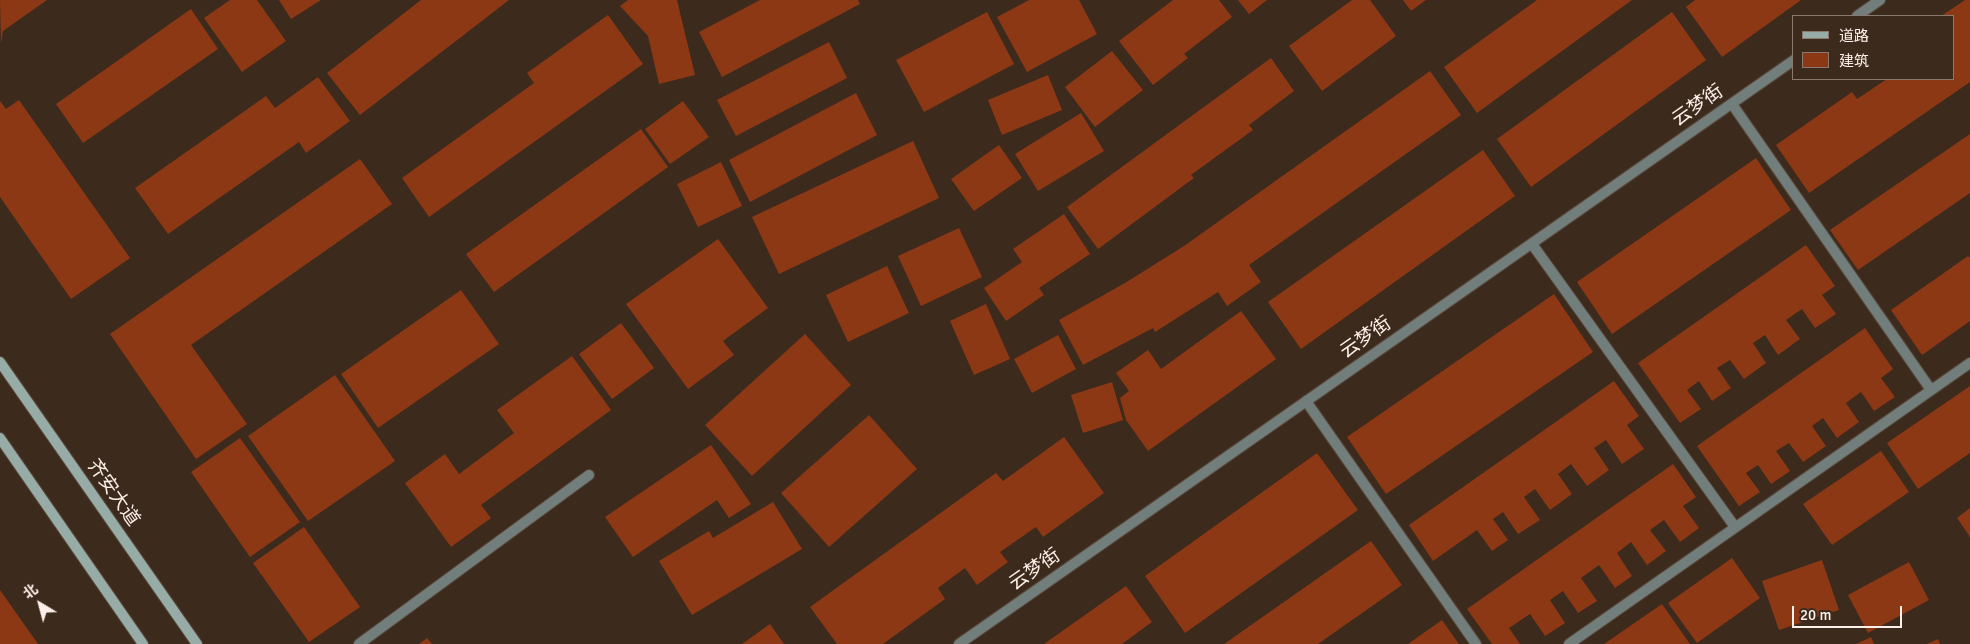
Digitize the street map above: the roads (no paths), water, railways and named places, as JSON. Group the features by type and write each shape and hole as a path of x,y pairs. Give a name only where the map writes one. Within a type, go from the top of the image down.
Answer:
{"main road":[{"name":"齐安大道","path":"0,362 197,644"},
{"path":"0,438 143,644"}],"street":[{"path":"1858,15 1880,0"},
{"name":"云梦街","path":"959,644 1792,61"},
{"path":"1732,104 1931,390"},
{"path":"1532,244 1735,527"},
{"path":"1569,644 1970,363"},
{"path":"1306,401 1476,644"},
{"path":"359,644 589,475"}]}
